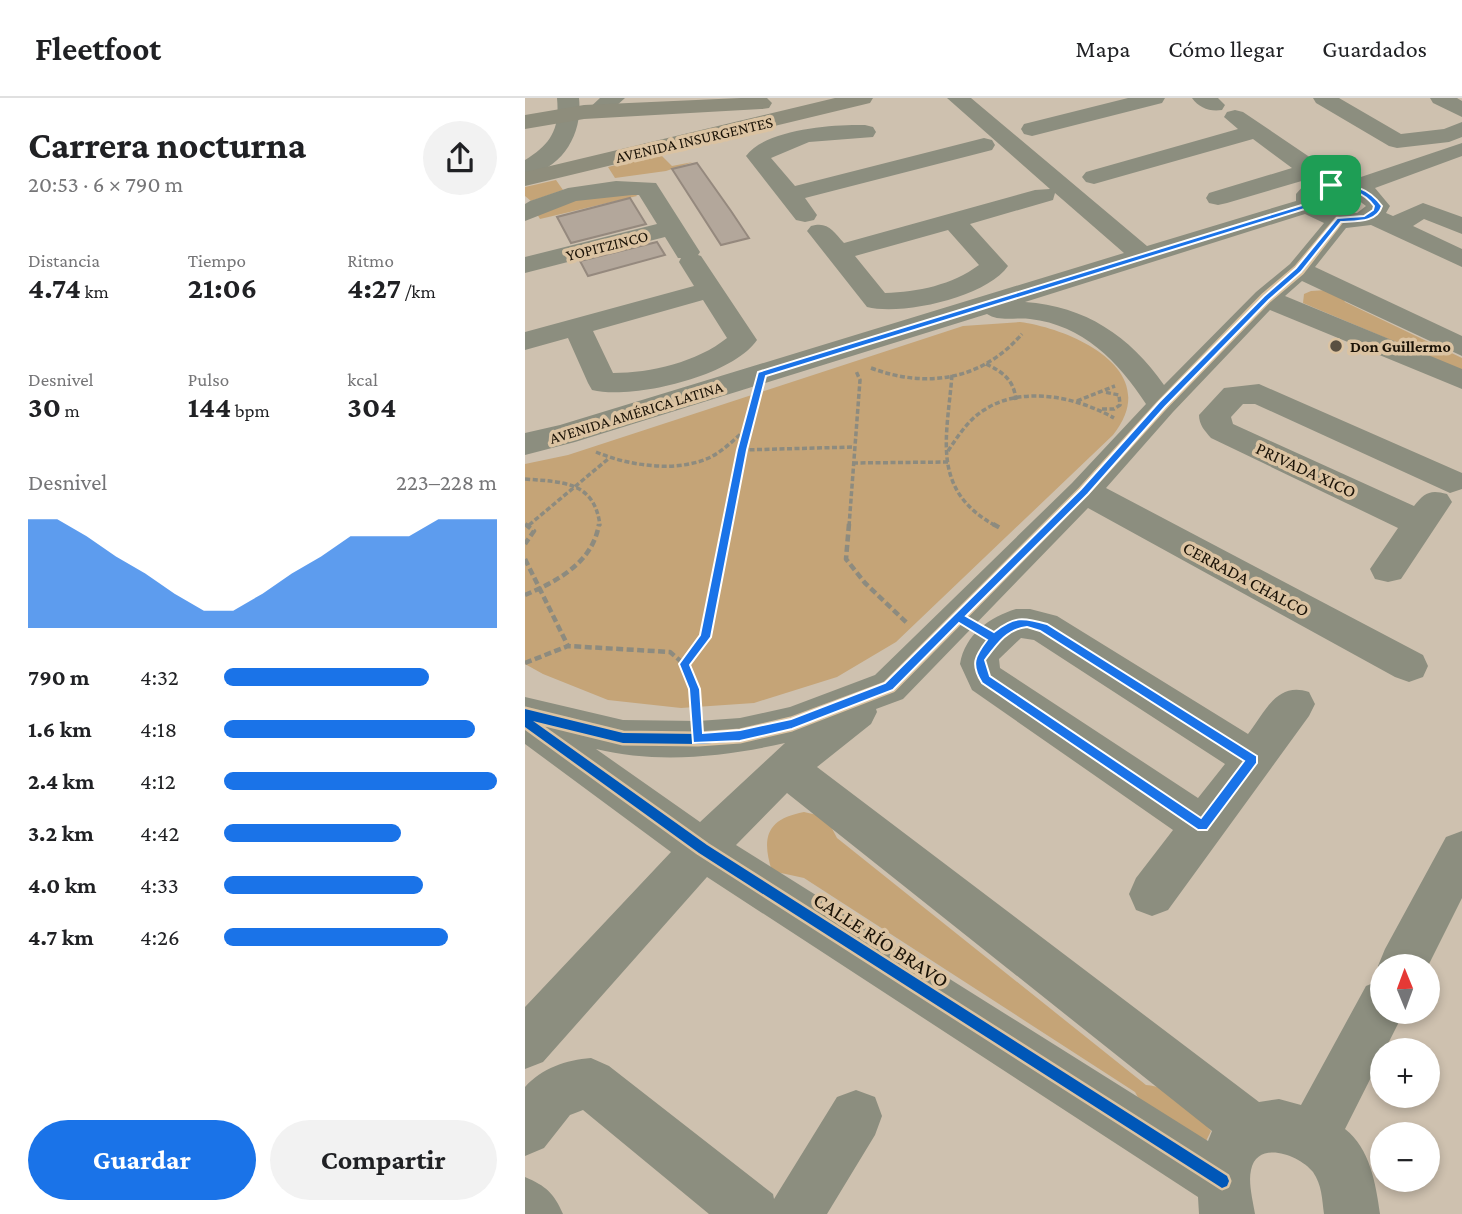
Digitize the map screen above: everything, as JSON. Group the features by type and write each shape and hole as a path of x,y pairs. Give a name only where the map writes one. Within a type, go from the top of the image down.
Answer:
{"main road":[{"name":"AVENIDA INSURGENTES","path":"525,122 570,106 606,105 721,103 791,107 861,116"},
{"name":"AVENIDA INSURGENTES","path":"525,178 565,170 791,107"}],"street":[{"path":"958,98 1143,256"},
{"path":"1033,130 1099,104 1154,98"},
{"path":"1441,98 1462,110"},
{"path":"1332,103 1365,101"},
{"path":"1332,103 1397,141 1459,138"},
{"path":"525,170 557,149 565,139 570,106"},
{"path":"791,107 804,138"},
{"path":"899,167 861,116 848,131 804,138 769,148 758,156 877,301 957,301 1064,316 1097,331 1173,394 1224,404 1235,395 1259,394 1456,474 1388,569"},
{"path":"1218,198 1297,175 1304,170 1303,163 1235,117"},
{"path":"1094,177 1256,131"},
{"path":"1459,138 1353,188 1331,185 1313,190 1307,199 1309,205 1321,214 1339,220 1358,220 1380,214 1423,209 1462,226"},
{"path":"789,195 983,145"},
{"path":"1165,156 1249,222"},
{"path":"1380,214 1392,188 1462,163"},
{"path":"565,170 576,193"},
{"name":"YOPITZINCO","path":"525,214 576,193 631,187 647,188 743,340 690,382"},
{"path":"1353,188 1380,214 1462,259"},
{"path":"838,253 1044,195"},
{"name":"AVENIDA AMÉRICA LATINA","path":"525,444 564,436 690,382 762,374 845,348 957,301 1143,256 1309,205"},
{"path":"953,220 995,266 957,301"},
{"path":"525,1044 703,849 785,767 889,687 1084,491 1266,298 1299,270 1339,220"},
{"name":"YOPITZINCO","path":"525,224 533,263 672,228"},
{"path":"1299,270 1462,346"},
{"path":"525,341 711,290"},
{"path":"1266,298 1462,380"},
{"path":"577,327 603,383 690,382"},
{"name":"PRIVADA XICO","path":"1224,404 1215,415 1215,422 1222,431 1419,523"},
{"name":"CERRADA CHALCO","path":"1084,491 1409,666"},
{"path":"958,617 994,638"},
{"path":"1203,826 986,679 980,670 979,659 994,638 1012,624 1027,623 1044,627 1252,759"},
{"path":"525,714 623,738 698,739 740,736 792,724 889,687"},
{"path":"1151,894 1295,704"},
{"name":"CALLE RÍO BRAVO","path":"525,721 703,849 1224,1198"},
{"path":"785,767 1252,1129 1262,1124 1282,1124 1302,1129 1313,1136 1337,1160 1348,1182 1352,1214"},
{"path":"1408,954 1462,852"},
{"path":"1313,1136 1372,1024"},
{"path":"529,1116 554,1092 571,1084 591,1084 753,1214"},
{"path":"796,1214 856,1116"},
{"name":"CALLE RÍO BRAVO","path":"1224,1198 1223,1168 1231,1147 1252,1129"},
{"path":"525,1205 535,1214"}],"path":[{"path":"845,348 865,365 885,374 931,379 952,375 998,358 1042,311"},
{"path":"845,348 860,380 846,559 865,583 930,646"},
{"path":"985,364 1007,373 1016,388 1016,400"},
{"path":"1076,401 1119,384 1140,369"},
{"path":"684,664 706,637 742,450 762,374"},
{"path":"952,375 948,469 960,499 977,514 1030,545"},
{"path":"1099,409 1114,409 1119,405 1119,395 1100,392"},
{"path":"948,451 963,428 989,407 1016,400 1039,398 1076,401 1099,409 1137,433"},
{"path":"564,436 608,458 636,465 704,460 748,428"},
{"path":"742,450 854,447"},
{"path":"525,544 534,531 527,524 608,458"},
{"path":"853,463 948,462"},
{"path":"525,479 550,478 577,485 596,500 602,522 594,547 573,571 540,590 525,595"},
{"path":"525,559 568,646"},
{"path":"525,663 568,646 670,652 684,664 695,689 698,739"}],"shaded area":[{"path":"660,154 672,166 693,162 666,171 615,178 608,167"},
{"path":"556,180 563,190 531,201 525,196 525,187"},
{"path":"633,191 637,196 540,219 537,214 583,198"},
{"path":"1327,290 1342,296 1345,302 1462,358 1462,370 1303,303 1304,294"},
{"path":"1020,322 1064,333 1105,357 1120,373 1128,391 1126,412 1113,435 896,642 837,677 754,703 681,708 608,700 525,664 525,464 568,455 963,326"},
{"path":"804,812 826,817 837,838 1146,1085 1164,1090 1182,1101 1211,1131 1206,1141 1146,1112 1135,1092 804,878 772,871 767,848 770,831 782,819"}],"building":[{"path":"697,163 749,238 721,245 672,169"},
{"path":"630,198 646,224 571,243 557,217"},
{"path":"657,242 665,255 588,276 580,261"}],"cycle path":[{"path":"525,714 623,738 698,739 740,736 792,724 889,687 1084,491 1162,405 1266,298 1299,270 1339,220"},
{"path":"525,721 703,849 1222,1181"}],"place":[{"name":"Don Guillermo","path":"1336,346"}],"route":[{"path":"1331,185 1308,194 1309,205 762,374 742,450 706,637 684,664 695,689 698,739 740,736 792,724 889,687 958,617 994,638 1012,624 1027,623 1044,627 1252,759 1203,826 986,679 980,670 979,659 994,638 978,628 958,617 1084,491 1162,404 1266,298 1299,270 1339,220 1358,220 1372,216 1377,211 1378,206 1370,195 1353,188 1331,185"}]}
